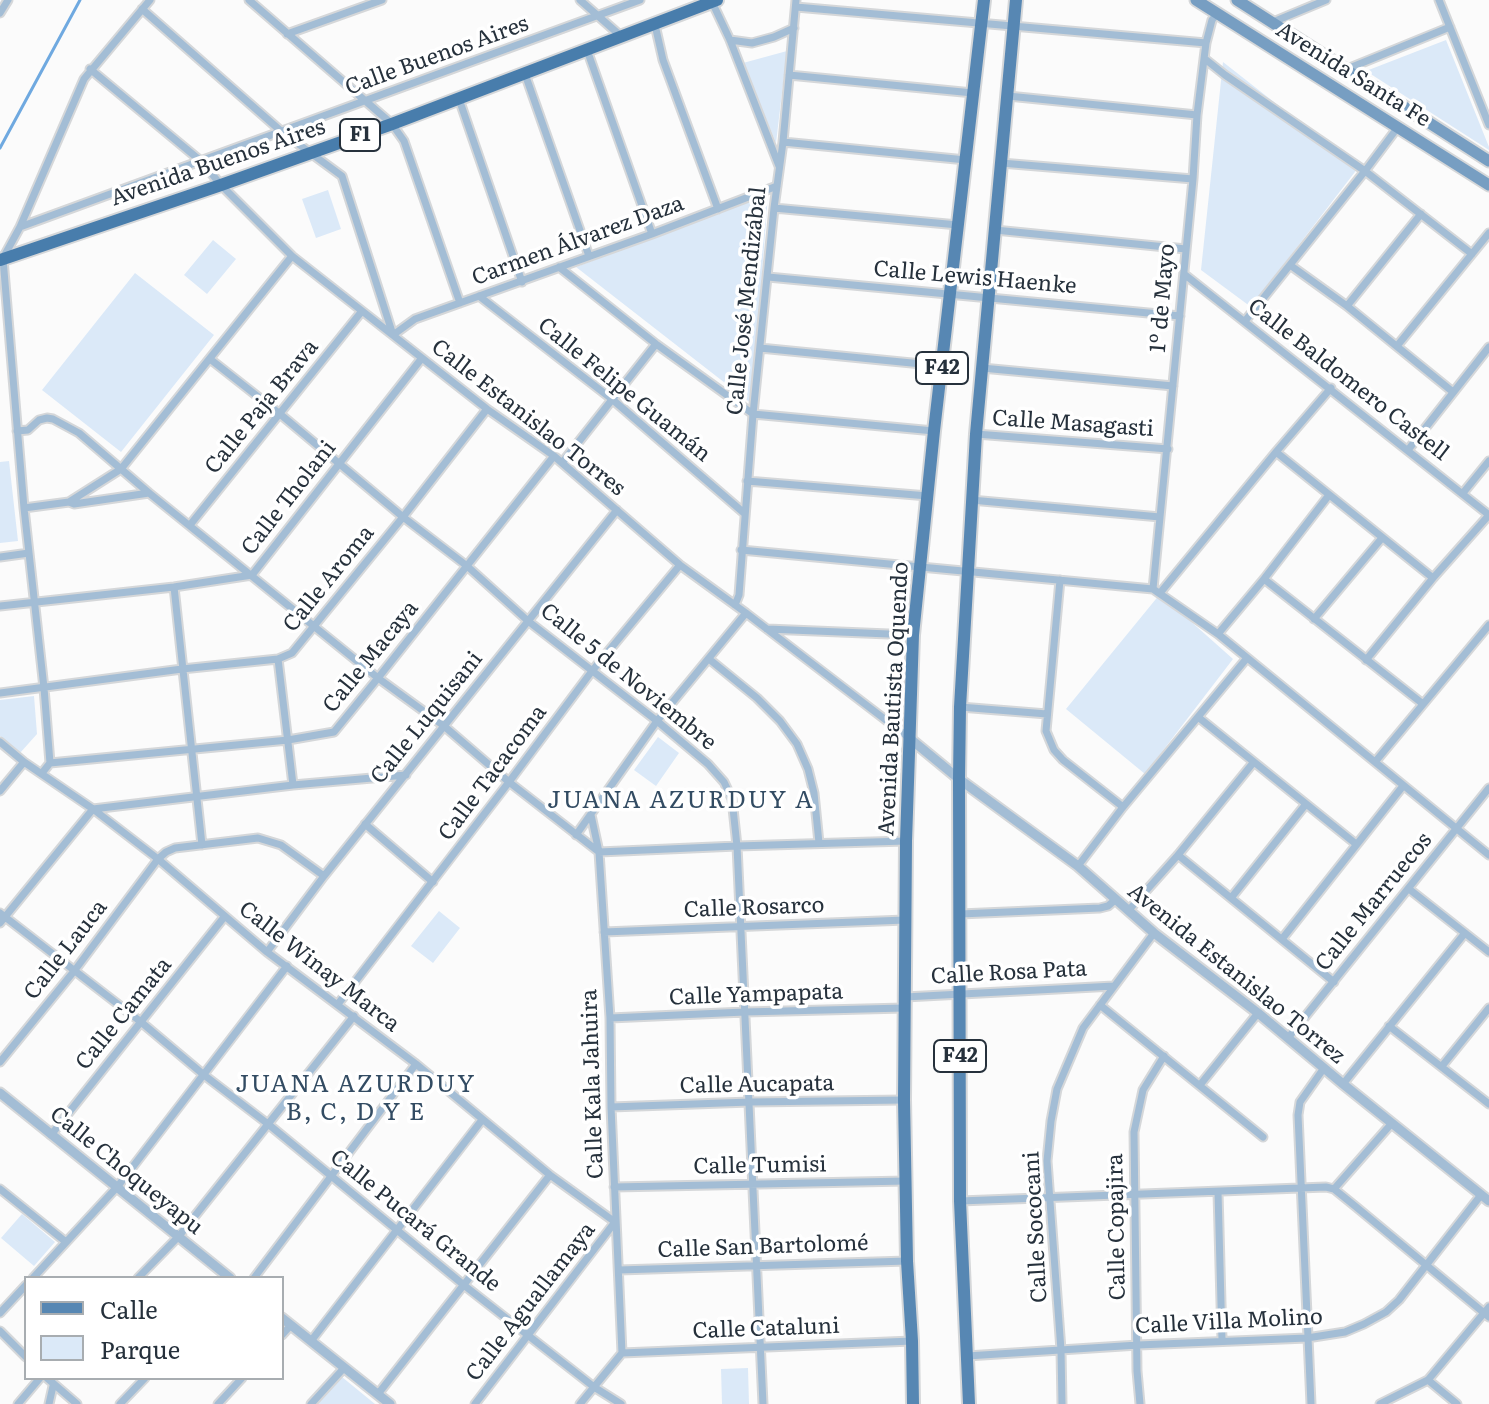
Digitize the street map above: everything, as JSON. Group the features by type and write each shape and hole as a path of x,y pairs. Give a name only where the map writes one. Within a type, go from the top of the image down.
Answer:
{"highway":[{"name":"Avenida Buenos Aires","path":"1,261 392,124 714,1"}],"main road":[{"name":"Avenida Bautista Oquendo","path":"913,1404 907,1261 904,1002 908,737 913,635 984,0"},
{"name":"F42","path":"969,1404 960,1201 960,707 976,434 1016,0"},
{"name":"Avenida Santa Fe","path":"1196,0 1489,185"},
{"name":"Avenida Santa Fe","path":"1237,0 1489,161"}],"street":[{"path":"0,13 8,0"},
{"path":"42,773 50,763 44,688 1,261 20,227 84,79 150,0"},
{"path":"249,0 392,124 404,141 460,303"},
{"path":"355,0 362,7"},
{"path":"287,34 382,0"},
{"path":"580,0 622,37"},
{"name":"Calle Buenos Aires","path":"20,227 640,0"},
{"path":"1271,23 1326,0"},
{"path":"1439,0 1489,125"},
{"path":"714,1 780,168"},
{"path":"796,4 1206,43"},
{"name":"Calle José Mendizábal","path":"735,605 739,595 753,414 796,4"},
{"path":"142,9 282,132 342,176 393,335"},
{"name":"1º de Mayo","path":"1157,591 1160,517 1197,115 1206,43 1212,20 1217,14"},
{"path":"655,25 663,60 718,209"},
{"path":"1347,69 1450,27"},
{"path":"730,40 752,43 794,28"},
{"path":"587,50 652,234"},
{"path":"1205,59 1365,171 1472,254"},
{"name":"Calle Estanislao Torres","path":"90,69 202,162 292,256 487,409 554,456 680,565 959,779"},
{"path":"525,74 589,256"},
{"path":"789,75 973,93"},
{"path":"1008,96 1197,115"},
{"path":"459,99 522,282"},
{"path":"1245,321 1398,127"},
{"path":"783,142 966,160"},
{"path":"1001,163 1193,179"},
{"name":"Carmen Álvarez Daza","path":"393,335 415,319 777,186"},
{"path":"774,208 958,225"},
{"path":"1347,306 1421,214"},
{"path":"995,230 1186,249"},
{"path":"1397,346 1489,233"},
{"path":"24,508 69,502 121,469 292,256"},
{"path":"1290,265 1347,306 1453,392"},
{"path":"559,267 656,344 753,414 934,431"},
{"name":"Calle Baldomero Castell","path":"1184,274 1489,515"},
{"name":"Calle Lewis Haenke","path":"768,277 1180,316"},
{"name":"Calle Felipe Guamán","path":"479,296 613,400 744,513"},
{"name":"Calle Paja Brava","path":"190,525 362,311"},
{"path":"562,463 656,344"},
{"path":"1408,450 1489,347"},
{"path":"760,348 942,366"},
{"name":"Calle Tholani","path":"0,606 252,575 422,358"},
{"name":"Calle 5 de Noviembre","path":"210,359 467,566 528,621 657,721 708,764 724,782 732,799 737,846 763,1404"},
{"path":"982,368 1173,386"},
{"path":"1157,591 1331,388"},
{"name":"Calle Aroma","path":"0,693 278,659 292,653 487,409"},
{"path":"17,431 28,430 39,420 47,418 79,433 378,678 444,726 509,782 599,852 906,841"},
{"name":"Calle Masagasti","path":"976,434 1168,449"},
{"path":"1276,452 1433,578"},
{"name":"Calle Macaya","path":"50,763 288,740 334,732 554,456"},
{"path":"1463,493 1489,461"},
{"path":"747,481 928,496"},
{"path":"69,502 74,504 149,493"},
{"path":"1218,634 1329,495"},
{"path":"971,500 1160,517"},
{"name":"Calle Luquisani","path":"267,952 365,824 617,510"},
{"path":"1366,660 1489,515"},
{"path":"1314,619 1382,538"},
{"path":"741,550 1157,591 1218,634 1489,855"},
{"path":"0,557 29,553"},
{"name":"Calle Tacacoma","path":"338,1004 592,671 680,565"},
{"path":"1264,579 1423,704"},
{"path":"1060,580 1046,731 1054,750 1063,760 1123,807"},
{"path":"174,587 202,845"},
{"path":"576,835 657,721 746,613"},
{"path":"1375,762 1489,625"},
{"path":"766,628 913,635"},
{"path":"1078,866 1247,658"},
{"path":"278,659 293,785"},
{"path":"709,659 757,698 797,744 814,793 819,843"},
{"path":"960,707 1047,714"},
{"path":"1198,717 1356,844"},
{"name":"Calle Winay Marca","path":"0,742 158,859 267,952 416,1064 550,1175 615,1222"},
{"path":"0,791 24,762"},
{"path":"1128,911 1253,763"},
{"path":"2,917 93,809 406,775"},
{"name":"Avenida Estanislao Torrez","path":"959,779 1078,866 1154,933 1258,1013 1485,1198"},
{"path":"1282,939 1403,786"},
{"name":"Calle Marruecos","path":"1288,1038 1489,788"},
{"path":"1231,898 1306,804"},
{"name":"Calle Kala Jahuira","path":"591,815 599,852 610,1018 622,1353"},
{"path":"365,824 433,882"},
{"path":"158,859 175,848 258,838 281,845 324,876"},
{"path":"1178,855 1334,982"},
{"name":"Calle Lauca","path":"0,1062 75,970 158,859"},
{"path":"1409,889 1489,952"},
{"path":"960,914 1100,908 1115,900"},
{"name":"Calle Camata","path":"51,1135 225,916"},
{"name":"Calle Pucará Grande","path":"2,917 141,1022 465,1286 594,1387 621,1404"},
{"name":"Calle Rosarco","path":"604,932 905,920"},
{"name":"Calle Sococani","path":"1062,1404 1047,1161 1057,1089 1083,1028 1154,933"},
{"path":"1343,1084 1465,933"},
{"path":"35,1276 118,1186 287,966"},
{"name":"Calle Rosa Pata","path":"904,1002 960,993 1115,986"},
{"name":"Calle Yampapata","path":"610,1018 904,1002"},
{"path":"1100,1005 1263,1137"},
{"path":"1442,1066 1489,1008"},
{"path":"1200,1085 1258,1013"},
{"path":"140,1276 179,1236 354,1016"},
{"path":"1389,1026 1489,1104"},
{"name":"Calle Copajira","path":"1140,1404 1134,1132 1143,1090 1164,1056"},
{"path":"256,1276 416,1064"},
{"path":"1311,1404 1298,1108 1324,1068"},
{"name":"Calle Choqueyapu","path":"0,1093 228,1276"},
{"name":"Calle Aucapata","path":"611,1107 904,1100"},
{"path":"311,1341 482,1120"},
{"path":"1334,1189 1392,1123"},
{"path":"378,1394 550,1175"},
{"name":"Calle Tumisi","path":"614,1187 906,1181"},
{"path":"960,1201 1320,1186 1334,1189 1487,1312 1428,1380 1380,1404"},
{"path":"0,1189 66,1242"},
{"path":"1218,1192 1222,1340"},
{"name":"Calle Villa Molino","path":"967,1356 1222,1340 1307,1338 1345,1332 1386,1312 1399,1300 1485,1198"},
{"name":"Calle Aguallamaya","path":"475,1404 615,1222"},
{"name":"Calle San Bartolomé","path":"619,1270 907,1261"},
{"path":"0,1312 24,1287"},
{"path":"284,1320 390,1404"},
{"path":"284,1333 291,1325"},
{"path":"0,1331 24,1355"},
{"name":"Calle Cataluni","path":"622,1353 912,1341"},
{"path":"580,1404 622,1353"},
{"path":"311,1404 344,1368"},
{"path":"18,1404 38,1380"},
{"path":"48,1380 77,1404"},
{"path":"120,1404 143,1380"},
{"path":"218,1404 240,1380"},
{"path":"1428,1380 1457,1404"},
{"path":"49,1404 53,1386"}],"green space":[{"path":"1446,40 1489,147 1489,150 1366,71"},
{"path":"787,51 776,143 743,63"},
{"path":"1223,62 1358,168 1251,307 1201,270"},
{"path":"328,190 341,229 316,238 302,199"},
{"path":"768,195 752,404 576,267"},
{"path":"213,240 236,259 207,294 184,275"},
{"path":"135,273 214,335 121,452 42,390"},
{"path":"9,461 18,541 0,543 0,462"},
{"path":"1160,594 1233,659 1145,774 1066,709"},
{"path":"34,696 37,734 20,753 0,736 0,700"},
{"path":"658,737 679,753 656,786 634,770"},
{"path":"439,911 460,928 433,963 411,946"},
{"path":"22,1214 55,1242 34,1266 1,1238"},
{"path":"748,1368 749,1404 722,1404 721,1369"},
{"path":"342,1377 375,1404 318,1404"}],"waterway":[{"path":"0,148 80,0"}],"district":[{"name":"JUANA AZURDUY A","path":"681,801"},
{"name":"JUANA AZURDUY B, C, D Y E","path":"356,1099"}]}
